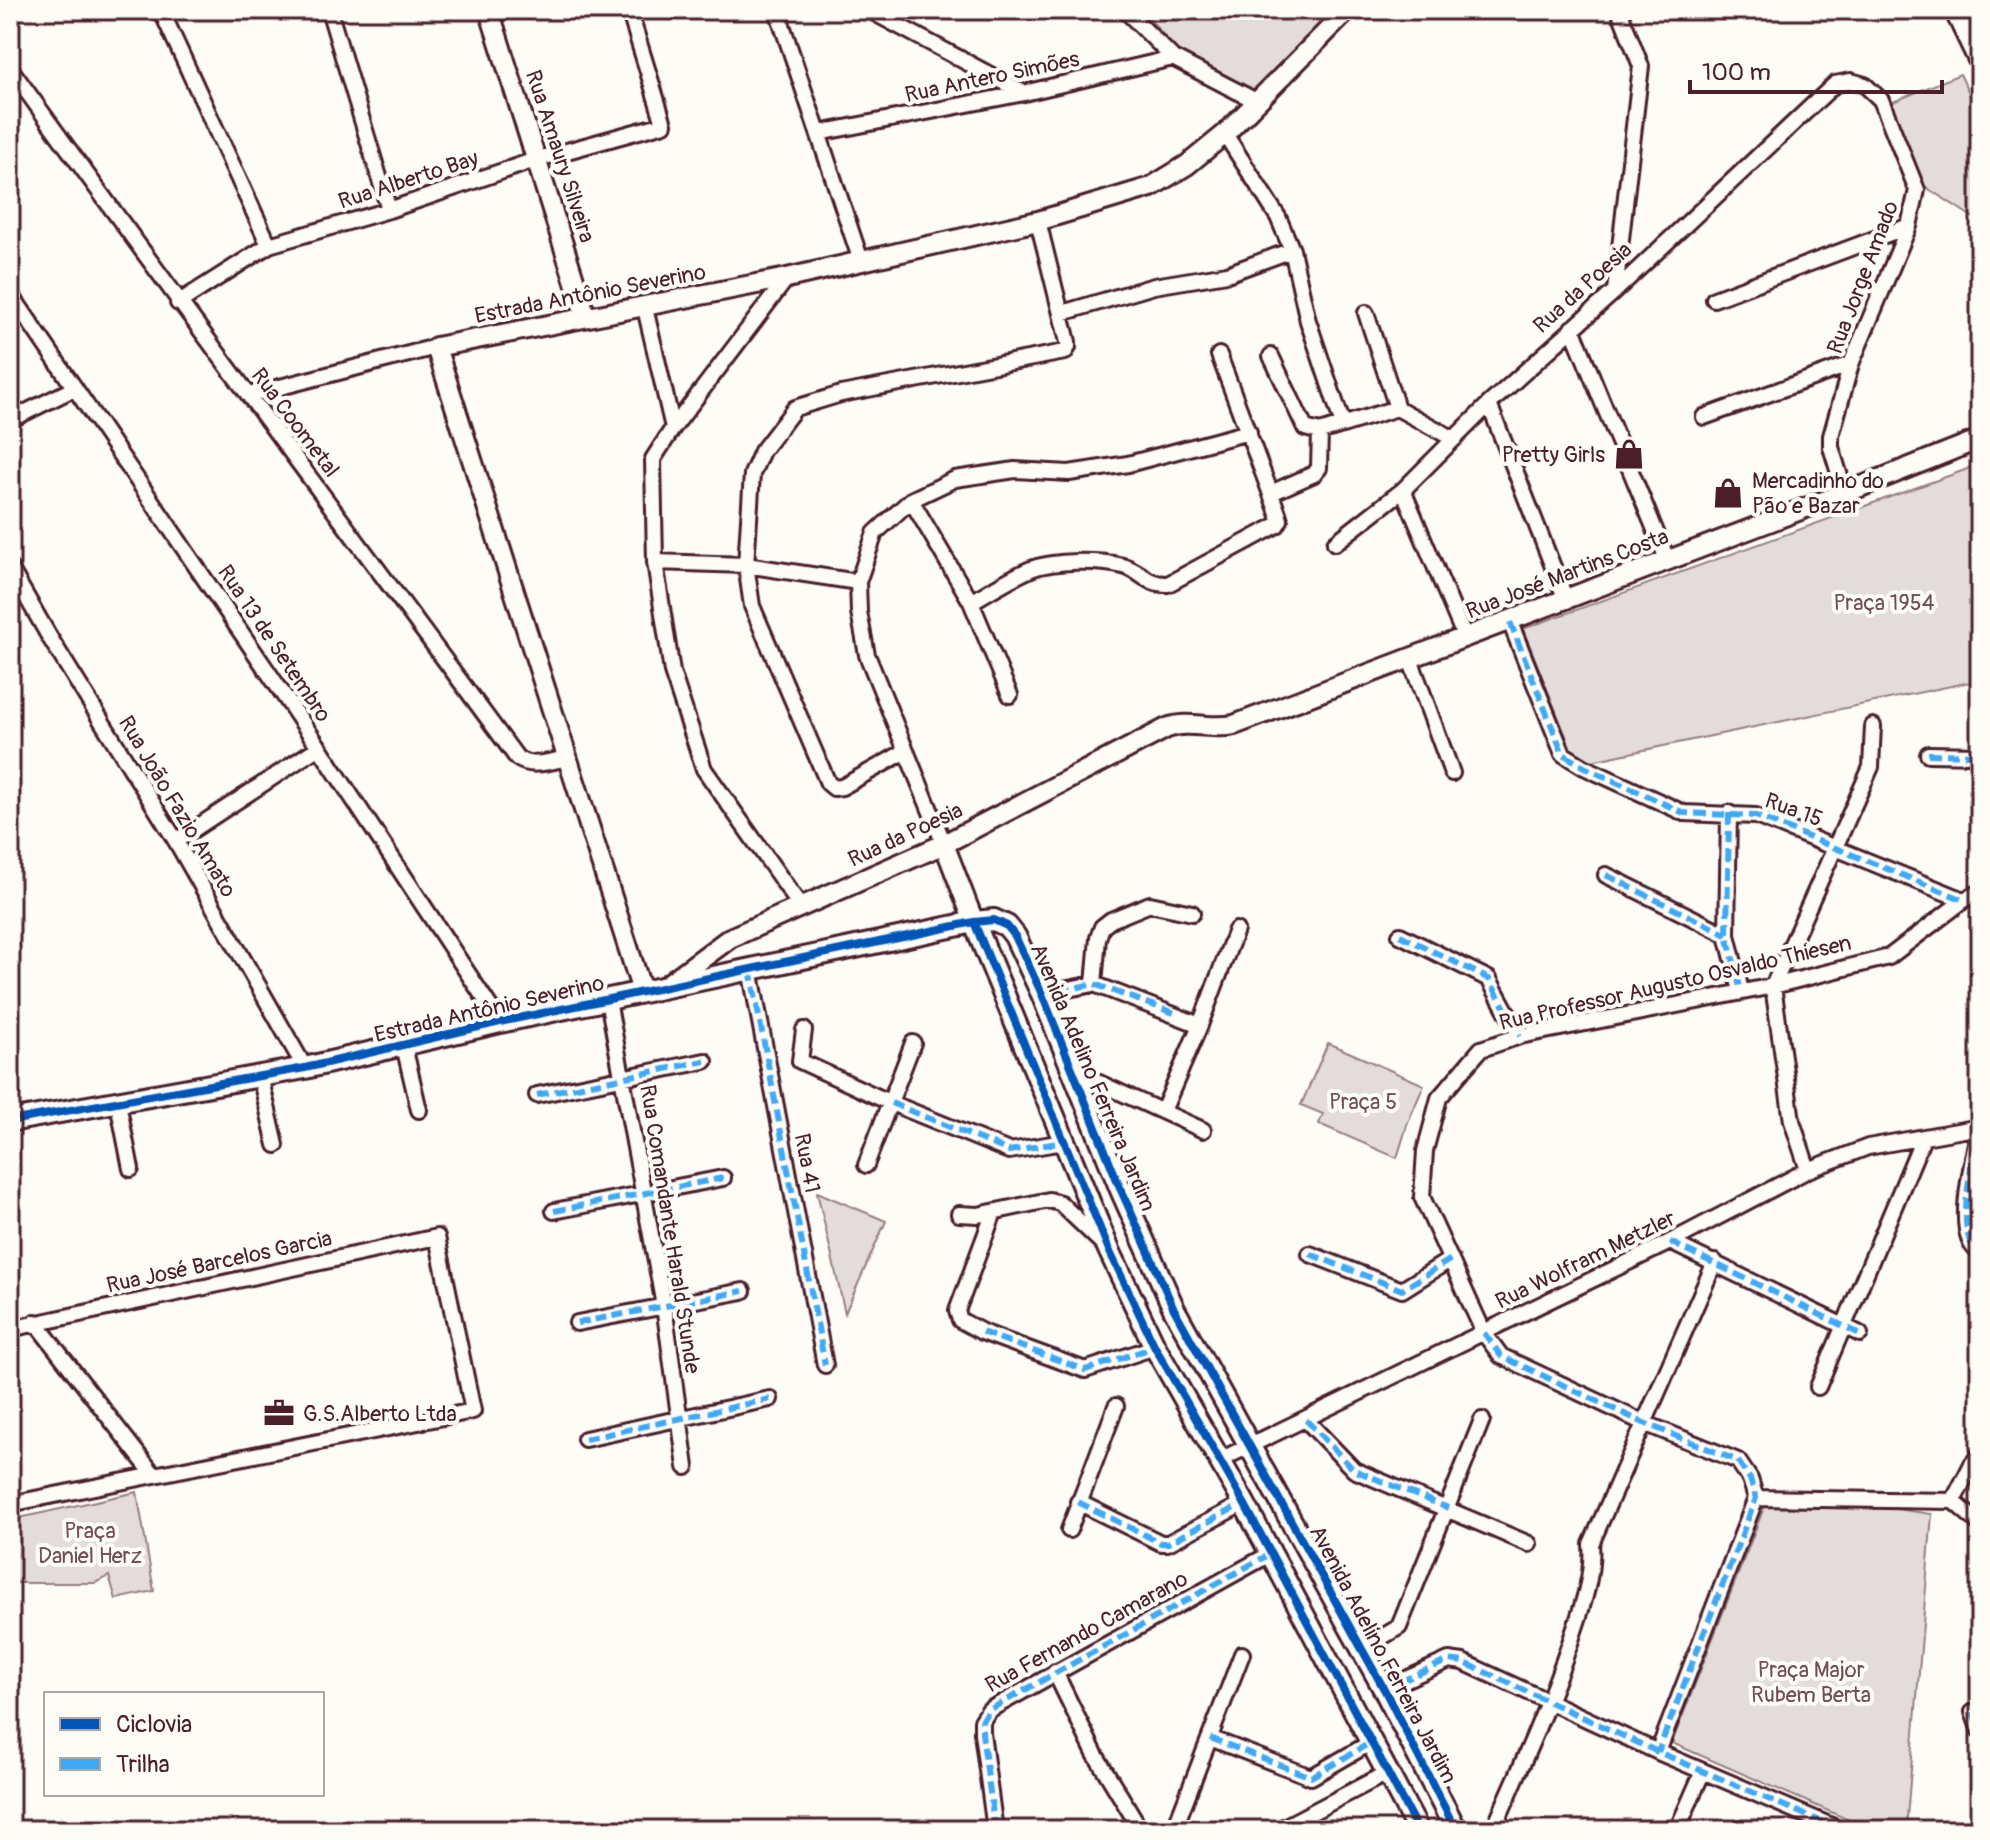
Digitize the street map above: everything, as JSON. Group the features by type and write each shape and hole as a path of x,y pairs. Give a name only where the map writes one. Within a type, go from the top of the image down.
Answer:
{"main road":[{"name":"Avenida Adelino Ferreira Jardim","path":"974,922 994,920 1007,926 1015,936 1174,1309 1384,1689 1456,1830"},
{"name":"Estrada Antônio Severino","path":"10,1121 305,1068 642,991 974,922"},
{"path":"974,922 1109,1250 1155,1347 1244,1503 1414,1822"},
{"path":"1387,1773 1397,1775 1406,1772 1414,1748"},
{"path":"1414,1822 1421,1801 1439,1796"}],"street":[{"path":"161,10 269,245"},
{"path":"329,10 389,210"},
{"name":"Rua Amaury Silveira","path":"489,10 586,317"},
{"name":"Rua Alberto Bay","path":"178,303 269,245 389,210 538,159 664,124 629,10"},
{"path":"777,10 861,261"},
{"path":"869,10 1024,93"},
{"path":"1125,10 1173,58 1256,101"},
{"name":"Estrada Antônio Severino","path":"642,991 436,347 787,278 1038,221 1151,187 1187,165 1225,134 1348,10"},
{"path":"1615,291 1641,66 1619,10"},
{"path":"1954,10 1979,58"},
{"name":"Rua Antero Simões","path":"819,133 1024,93 1173,58"},
{"name":"Rua Coometal","path":"10,68 178,303 517,758 525,764 568,758"},
{"name":"Rua da Poesia","path":"1335,543 1403,490 1489,404 1615,291 1835,84 1851,81 1865,85"},
{"name":"Rua Jorge Amado","path":"1845,493 1831,447 1831,436 1851,364 1909,226 1917,190 1881,100 1865,85"},
{"path":"1225,134 1278,217 1292,250 1308,321 1343,425"},
{"path":"906,751 842,787 834,788 828,783 752,606 746,565 752,474 762,451 795,408 841,394 1065,352 1068,347 1062,313 1038,221"},
{"path":"1714,299 1909,226"},
{"path":"1062,313 1154,286 1227,274 1292,250"},
{"path":"787,278 653,459 655,562 672,672 704,769 801,907"},
{"name":"Rua 13 de Setembro","path":"10,293 319,747 500,1022"},
{"path":"645,308 673,428"},
{"path":"1366,313 1397,408 1454,439"},
{"path":"1572,328 1667,559"},
{"path":"249,395 436,347"},
{"path":"971,602 1033,568 1081,562 1128,567 1155,585 1168,584 1277,525 1280,520 1278,513 1219,355"},
{"path":"1271,356 1305,428 1320,432 1397,408"},
{"path":"1704,417 1851,364"},
{"path":"10,420 75,388"},
{"path":"1489,404 1566,600"},
{"path":"974,922 867,655 859,612 858,582 875,533 911,500 955,479 1015,470 1069,473 1128,464 1249,432"},
{"path":"1271,493 1314,474 1319,468 1320,432"},
{"name":"Rua José Martins Costa","path":"1167,728 1186,724 1220,728 1234,725 1510,622 1980,439"},
{"path":"1403,490 1465,638"},
{"path":"911,500 971,602 1010,695"},
{"path":"655,562 746,565 858,582"},
{"name":"Rua João Fazio Amato","path":"10,568 176,841 305,1068"},
{"name":"Rua 15","path":"1510,622 1563,754 1599,776 1684,813 1756,816 1964,900"},
{"path":"1410,659 1452,773"},
{"path":"1808,1170 1792,1121 1773,986 1871,767 1873,726"},
{"name":"Rua da Poesia","path":"665,986 730,938 944,844 1167,728"},
{"path":"176,841 319,747"},
{"path":"1928,754 1980,755"},
{"path":"1729,813 1727,935 1741,991"},
{"path":"1606,875 1727,935"},
{"name":"Rua Professor Augusto Osvaldo Thiesen","path":"1484,1333 1422,1197 1425,1151 1439,1098 1481,1049 1520,1036 1773,986 1889,957 1964,900 1980,892"},
{"path":"1094,984 1098,938 1102,927 1111,920 1150,904 1192,913"},
{"path":"1163,1111 1236,930"},
{"path":"1400,935 1489,979 1520,1036"},
{"name":"Rua 41","path":"750,969 825,1365"},
{"path":"1042,994 1094,984 1200,1025"},
{"name":"Rua Comandante Harald Stunde","path":"608,1000 664,1306 686,1467"},
{"path":"804,1030 800,1061 891,1103 1009,1151 1064,1142"},
{"path":"866,1165 913,1043"},
{"path":"404,1046 419,1110"},
{"path":"537,1095 705,1061"},
{"path":"1073,1071 1203,1130"},
{"path":"260,1076 276,1145"},
{"path":"118,1103 131,1169"},
{"path":"1980,1127 1964,1221 1967,1238 1980,1252"},
{"name":"Rua Wolfram Metzler","path":"1220,1460 1670,1242 1808,1170 1868,1147 1980,1127"},
{"path":"1818,1387 1923,1138"},
{"path":"554,1211 723,1178"},
{"path":"959,1214 978,1215 1049,1200 1060,1203 1109,1250"},
{"path":"994,1212 957,1311 960,1320 982,1332 1085,1370 1155,1347"},
{"name":"Rua José Barcelos Garcia","path":"10,1329 437,1237 473,1411 154,1475"},
{"path":"1670,1242 1860,1334"},
{"path":"1310,1254 1402,1290 1451,1259"},
{"path":"1493,1830 1550,1702 1581,1610 1593,1561 1591,1544 1715,1262"},
{"path":"577,1323 743,1291"},
{"path":"10,1504 154,1475 35,1322"},
{"path":"1484,1333 1501,1356 1644,1423 1738,1461 1750,1479 1756,1498 1658,1752"},
{"path":"585,1439 770,1399"},
{"path":"1069,1530 1116,1406"},
{"path":"1306,1420 1354,1470 1529,1544"},
{"path":"1362,1649 1399,1627 1482,1420"},
{"path":"1953,1501 1980,1454"},
{"path":"1756,1498 1953,1501 1980,1524"},
{"path":"1078,1502 1161,1543 1176,1540 1244,1503"},
{"name":"Rua Fernando Camarano","path":"995,1830 982,1721 989,1710 1270,1554"},
{"path":"1174,1830 1242,1654"},
{"path":"1384,1689 1455,1659 1821,1826 1841,1830"},
{"path":"1055,1672 1095,1754 1141,1830"},
{"path":"1973,1712 1980,1731"},
{"path":"1210,1738 1311,1777 1370,1743"},
{"path":"1677,1830 1703,1771"},
{"path":"1278,1830 1387,1773"}],"green space":[{"path":"1142,10 1336,11 1256,93 1184,59"},
{"path":"1960,74 1980,116 1980,219 1977,220 1921,184 1888,104"},
{"name":"Praça 1954","path":"1980,461 1980,680 1577,764 1523,629 1965,470"},
{"name":"Praça 5","path":"1328,1043 1424,1085 1397,1158 1319,1124 1323,1114 1301,1105"},
{"path":"817,1192 886,1221 845,1313"},
{"name":"Praça Daniel Herz","path":"137,1492 154,1591 116,1599 109,1576 95,1583 10,1583 10,1520"},
{"name":"Praça Major Rubem Berta","path":"1767,1500 1845,1502 1932,1514 1906,1830 1872,1830 1672,1743"}],"marked path":[{"path":"1976,55 1980,54"},
{"path":"1510,622 1563,754 1584,767 1684,813 1756,816 1964,900"},
{"path":"1928,754 1980,755"},
{"path":"1729,813 1727,935 1741,991"},
{"path":"1606,875 1727,935"},
{"path":"1400,935 1489,979 1520,1036"},
{"path":"750,969 825,1365"},
{"path":"1042,994 1094,984 1177,1014"},
{"path":"537,1095 705,1061"},
{"path":"891,1103 1009,1151 1064,1142"},
{"path":"1979,1127 1966,1214 1971,1244 1980,1252"},
{"path":"554,1211 723,1178"},
{"path":"1670,1242 1860,1334"},
{"path":"1310,1254 1402,1290 1451,1259"},
{"path":"577,1323 743,1291"},
{"path":"982,1332 1085,1370 1155,1347"},
{"path":"1484,1333 1501,1356 1644,1423 1738,1461 1750,1479 1756,1498 1658,1752"},
{"path":"585,1439 770,1399"},
{"path":"1306,1420 1354,1470 1448,1508"},
{"path":"1078,1502 1161,1543 1168,1543 1244,1503"},
{"path":"995,1830 982,1733 982,1721 989,1710 1270,1554"},
{"path":"1384,1689 1449,1660 1463,1662 1658,1752 1841,1830"},
{"path":"1973,1712 1980,1731"},
{"path":"1210,1738 1311,1777 1370,1743"}],"cycle path":[{"path":"10,1121 305,1068 500,1022 974,922 994,920 1007,926 1015,936 1042,994 1121,1190 1174,1309 1384,1689 1456,1830"},
{"path":"974,922 1109,1250 1155,1347 1244,1503 1418,1830"}],"place":[{"name":"Pretty Girls","path":"1629,454"},
{"name":"Mercadinho do Pão e Bazar","path":"1728,493"},
{"name":"G.S.Alberto Ltda","path":"279,1413"}]}
